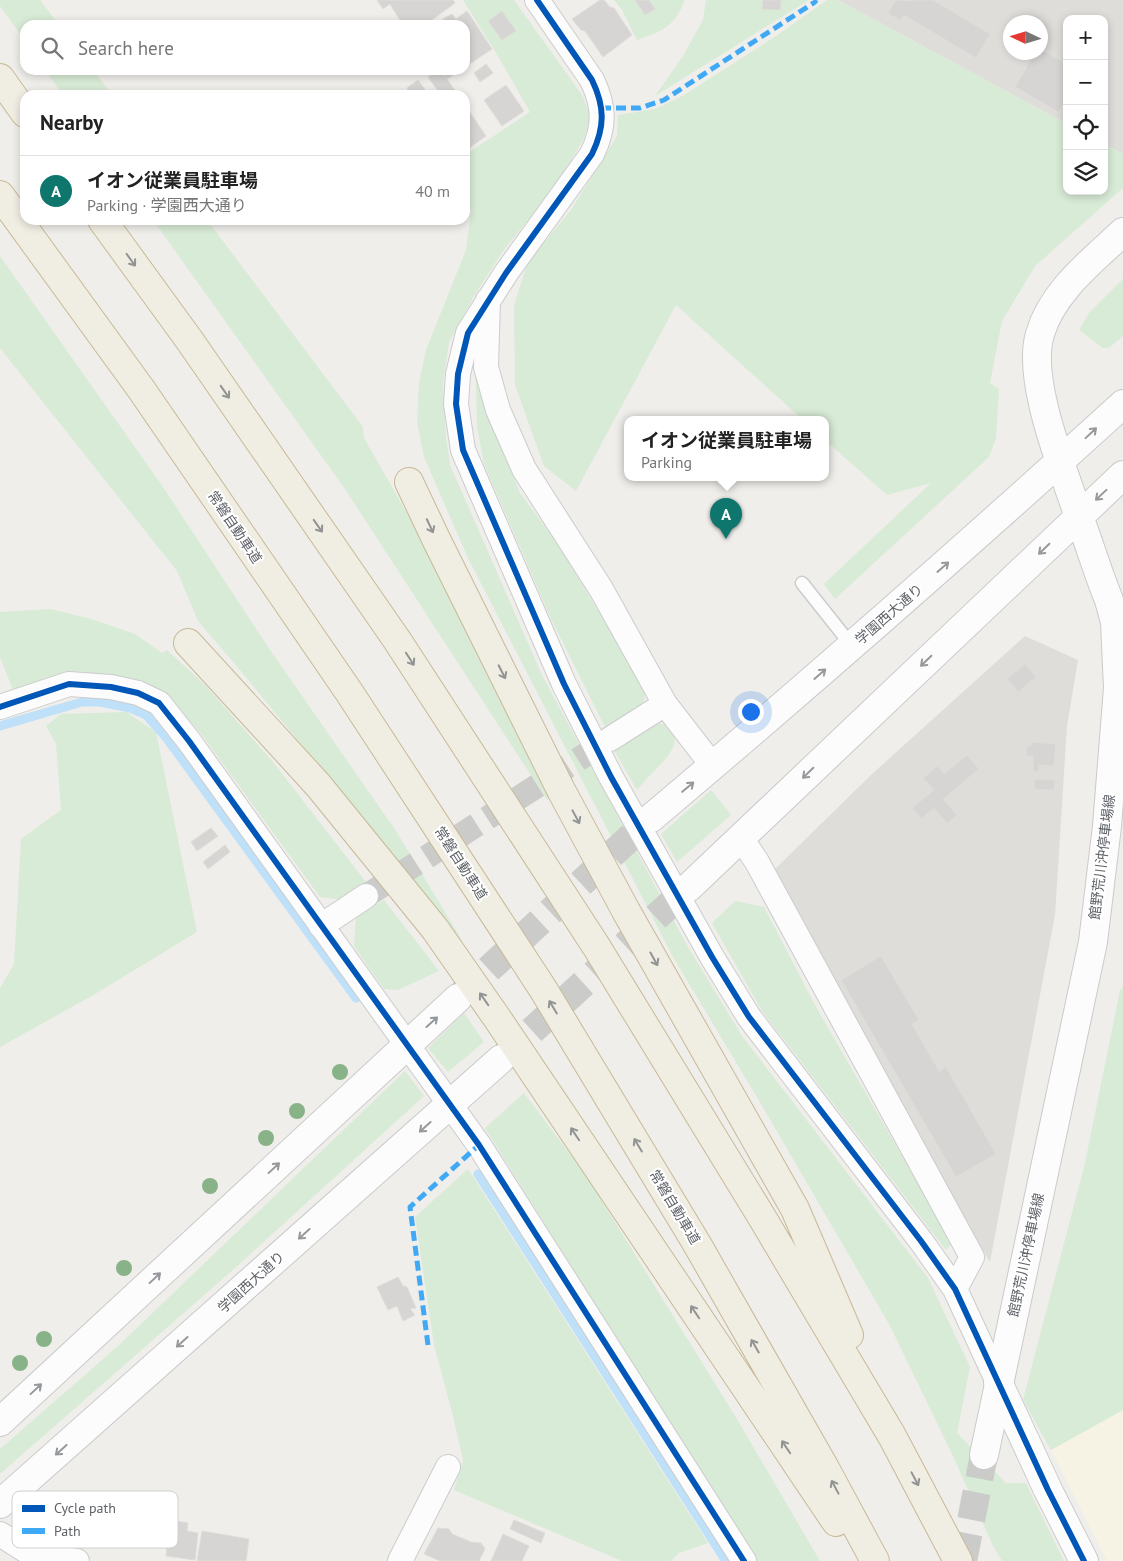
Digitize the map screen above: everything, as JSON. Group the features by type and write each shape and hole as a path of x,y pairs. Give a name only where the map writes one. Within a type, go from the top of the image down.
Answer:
{"highway":[{"path":"0,78 20,106"},
{"name":"常磐自動車道","path":"0,195 20,223"},
{"name":"常磐自動車道","path":"22,225 141,389 343,684 543,989 697,1244 826,1470 875,1561"},
{"path":"106,225 190,341 397,640 606,962 764,1219 892,1436 958,1561"},
{"path":"409,482 436,541 561,790 626,911 795,1209 892,1436"},
{"path":"188,643 318,785 435,929 503,1026 861,1561"}],"main road":[{"name":"館野荒川沖停車場線","path":"984,1455 1093,942 1107,826 1118,688 1115,622 1060,463 1040,393 1037,367 1040,334 1049,313 1073,279 1123,232"},
{"name":"学園西大通り","path":"651,818 852,646 1060,463 1123,404"},
{"path":"689,887 1123,474"},
{"path":"0,1422 458,998"},
{"name":"学園西大通り","path":"15,1491 501,1059"},
{"path":"998,1382 1048,1490 1084,1561"},
{"name":"学園西大通り","path":"0,1504 12,1493"}],"street":[{"path":"536,0 592,80 601,108 602,127 592,154 488,298 468,333 458,374 456,404 463,450 564,684 611,776 707,949 748,1017 955,1289 998,1382"},
{"path":"488,298 486,368 498,410 520,461 601,589 665,704 713,766"},
{"path":"0,707 69,684 110,687 138,693 160,703 189,740 406,1045 479,1144 744,1561"},
{"path":"610,740 665,704"},
{"path":"741,838 764,874 972,1257 955,1289"},
{"path":"321,926 366,896"},
{"path":"400,1561 448,1467"},
{"path":"0,1534 12,1542"},
{"path":"22,1548 28,1552 77,1561"}],"lane":[{"path":"802,583 852,646"}],"shaded area":[{"path":"838,0 1123,0 1123,154 1108,146 1108,15 1063,15 1063,122"},
{"path":"1025,636 1078,660 1067,726 1055,915 990,1262 842,1003 775,869 872,774"},
{"path":"1123,1410 1123,1561 1107,1561 1051,1450"}],"green space":[{"path":"0,0 40,0 55,20 20,20 20,34 0,6"},
{"path":"463,0 514,0 582,95 591,116 584,138 559,181 503,251 474,296 449,342 443,384 446,437 450,465 542,675 688,947 742,1036 928,1278 970,1367 957,1433 1006,1483 1026,1483 1064,1561 1002,1561 993,1546 953,1456 889,1324 673,957 468,558 424,457 417,421 419,383 426,350 466,250 471,211 470,152 530,112"},
{"path":"614,0 685,0 677,16 667,27 637,40 622,10"},
{"path":"706,0 809,0 655,96 683,56 703,20"},
{"path":"827,0 838,0 1063,122 1063,195 1108,195 1108,146 1123,154 1123,188 1035,266 1002,321 990,383 999,389 996,438 989,457 835,599 824,584 931,483 887,495 829,444 829,416 799,416 676,305 576,491 544,466 515,385 514,305 528,262 571,210 617,136 618,115 655,109 684,95 776,36"},
{"path":"49,75 97,75 108,90 59,90"},
{"path":"157,225 211,225 363,427 364,438 424,543 550,796 547,800 345,489"},
{"path":"0,256 163,487 268,647 396,831 463,942 198,621 177,571 0,348"},
{"path":"1123,279 1123,336 1109,348 1103,348 1079,330 1089,313"},
{"path":"475,355 496,433 520,493 557,543 646,690 642,710 607,731 551,619 484,464 477,427"},
{"path":"50,609 91,619 135,634 162,653 167,650 204,684 273,762 369,886 344,900 320,897 202,735 169,698 71,674 13,690 0,657 0,612"},
{"path":"126,712 156,732 197,932 95,994 0,1047 0,988 14,964 21,839 61,810 56,744 46,726 61,714"},
{"path":"661,723 673,734 674,744 669,755 637,790 614,750 652,726"},
{"path":"711,790 731,815 677,862 661,834"},
{"path":"384,900 439,971 398,990 384,989 354,946 356,917"},
{"path":"735,901 764,907 815,1005 952,1243 946,1250 762,1011 712,923"},
{"path":"1123,987 1123,1410 1051,1450 1023,1400 1085,1163 1120,990"},
{"path":"464,1013 484,1042 448,1072 428,1048"},
{"path":"405,1071 424,1096 235,1268 0,1474 0,1449 118,1346"},
{"path":"524,1093 587,1177 737,1419 820,1561 758,1561 651,1394 485,1128"},
{"path":"468,1169 708,1543 679,1553 671,1561 622,1561 454,1490 463,1460 434,1345 415,1217"}],"building":[{"path":"377,0 453,0 455,3 432,20 400,20 390,4 383,9"},
{"path":"600,0 604,0 610,7 614,8 632,35 603,57 585,31 581,30 572,19"},
{"path":"635,0 649,0 655,9 645,15"},
{"path":"763,0 781,0 780,10 762,9"},
{"path":"896,0 933,0 990,34 976,58 904,15 901,21 888,13"},
{"path":"467,11 492,49 470,64 470,20 443,19 452,14 456,19"},
{"path":"502,11 516,31 502,40 488,21"},
{"path":"1048,53 1063,62 1063,105 1058,112 1015,87 1030,60 1048,60"},
{"path":"486,64 493,73 480,82 474,73"},
{"path":"431,75 444,75 455,90 437,90 428,77"},
{"path":"444,75 453,75 447,79"},
{"path":"418,80 425,90 408,90 407,88"},
{"path":"506,85 524,111 502,126 484,100"},
{"path":"470,112 486,136 470,147"},
{"path":"1025,664 1036,677 1018,692 1007,679"},
{"path":"1032,742 1056,744 1054,766 1039,765 1039,772 1033,771 1033,756 1026,756 1027,746 1031,746"},
{"path":"967,755 979,769 943,799 957,815 947,824 934,808 921,819 912,808 934,790 923,778 938,766 944,774"},
{"path":"1035,779 1055,780 1054,790 1034,789"},
{"path":"211,828 218,836 197,851 191,842"},
{"path":"225,845 230,852 208,869 203,862"},
{"path":"881,956 919,1020 912,1024 939,1071 946,1067 996,1154 956,1177 841,980"},
{"path":"398,1277 403,1286 407,1287 416,1308 410,1309 415,1315 403,1321 397,1306 388,1310 377,1287"},
{"path":"514,1520 545,1533 541,1543 510,1529"},
{"path":"178,1521 188,1523 187,1531 198,1533 195,1560 166,1556 167,1548 178,1548"},
{"path":"438,1528 449,1529 452,1534 471,1542 481,1543 485,1549 479,1561 440,1561 424,1554"},
{"path":"202,1531 249,1539 246,1561 197,1561"},
{"path":"503,1534 529,1546 522,1561 491,1561"}],"waterway":[{"path":"0,726 82,702 100,702 130,708 146,715 165,736 356,998"},
{"path":"478,1174 726,1561"}],"tunnel":[{"path":"366,896 610,739"},
{"path":"458,998 651,818"},
{"path":"501,1059 689,887"},
{"path":"963,1561 984,1455"}],"marked path":[{"path":"601,108 640,108 664,100 816,0"},
{"path":"428,1345 410,1207 479,1145"}],"cycle path":[{"path":"537,0 592,80 601,108 601,126 592,154 506,273 468,333 458,374 456,404 463,450 564,684 611,777 712,957 749,1017 921,1241 955,1289 1048,1490 1084,1561"},
{"path":"0,707 69,684 111,687 138,693 159,703 189,741 479,1145 744,1561"}],"place":[{"name":"イオン従業員駐車場","path":"726,539"}]}
